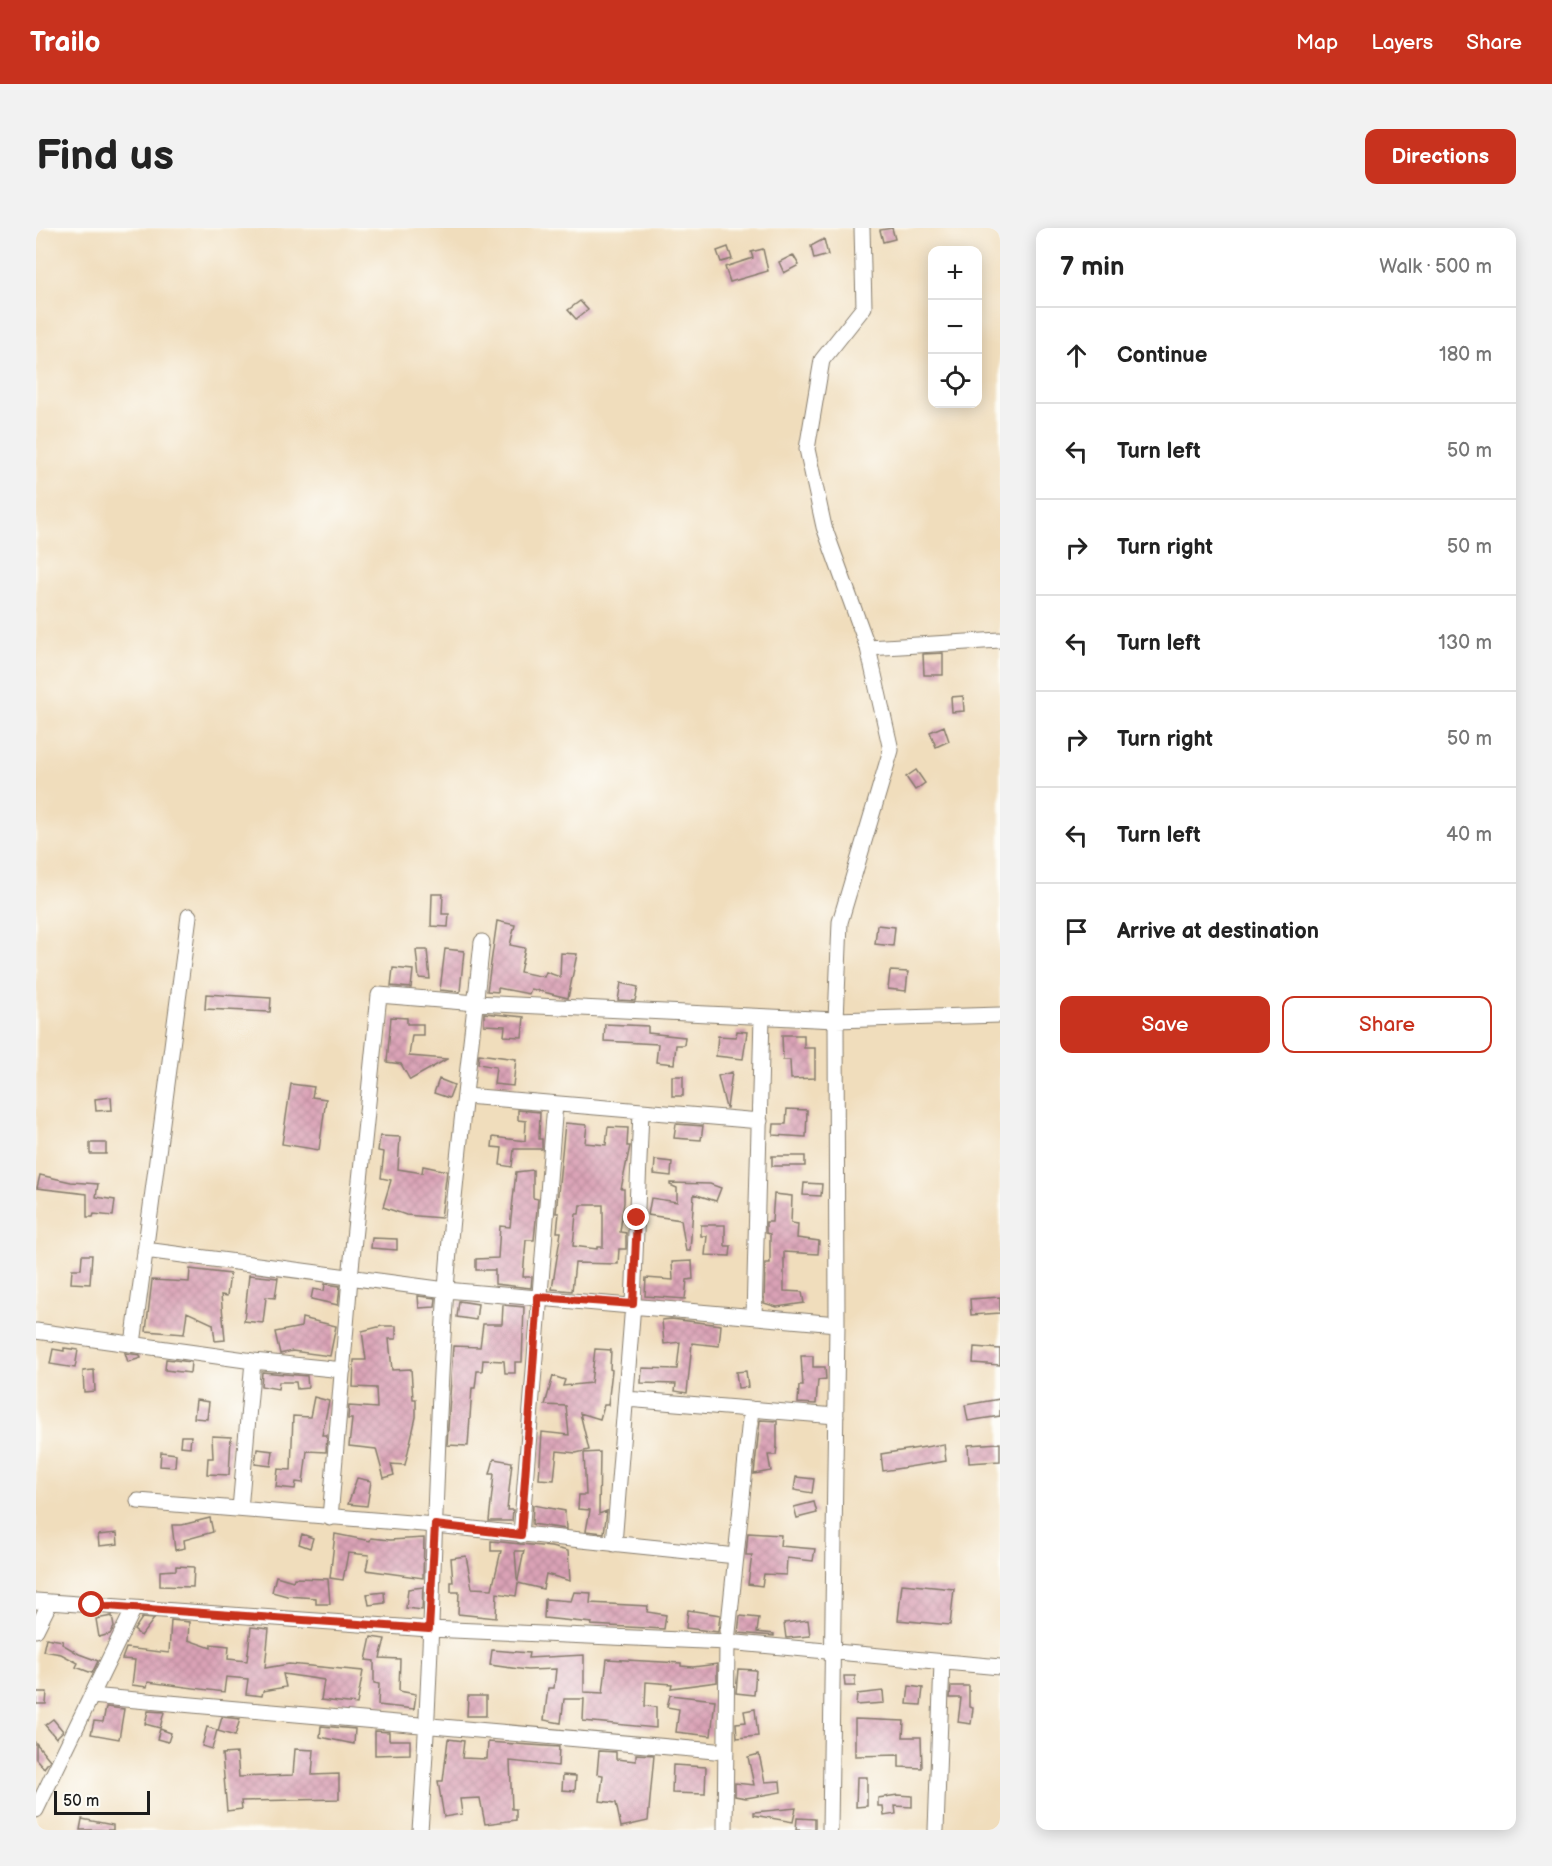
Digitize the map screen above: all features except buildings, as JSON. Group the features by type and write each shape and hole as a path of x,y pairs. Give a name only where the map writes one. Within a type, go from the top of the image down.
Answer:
{"street":[{"path":"830,1830 837,1324 836,1020 840,922 891,750 868,648 824,527 807,449 822,360 864,307 862,228"},
{"path":"868,648 1000,640"},
{"path":"133,1344 189,916"},
{"path":"420,1830 428,1726 429,1629 446,1290 482,942"},
{"path":"330,1518 350,1278 379,995 476,1003 836,1020 1000,1015"},
{"path":"754,1316 762,1017"},
{"path":"466,1096 760,1120"},
{"path":"521,1535 555,1104"},
{"path":"614,1544 633,1304 641,1112"},
{"path":"145,1250 446,1290 633,1304 837,1324"},
{"path":"36,1331 253,1361 343,1370"},
{"path":"240,1509 253,1361"},
{"path":"626,1399 836,1416"},
{"path":"725,1830 727,1642 751,1409"},
{"path":"138,1501 435,1525 736,1556"},
{"path":"36,1630 43,1601 429,1629 727,1642 1000,1667"},
{"path":"36,1810 134,1608"},
{"path":"936,1830 942,1662"},
{"path":"91,1696 726,1752"}],"route":[{"path":"92,1605 429,1629 435,1525 521,1535 538,1297 633,1304 637,1218"}]}
